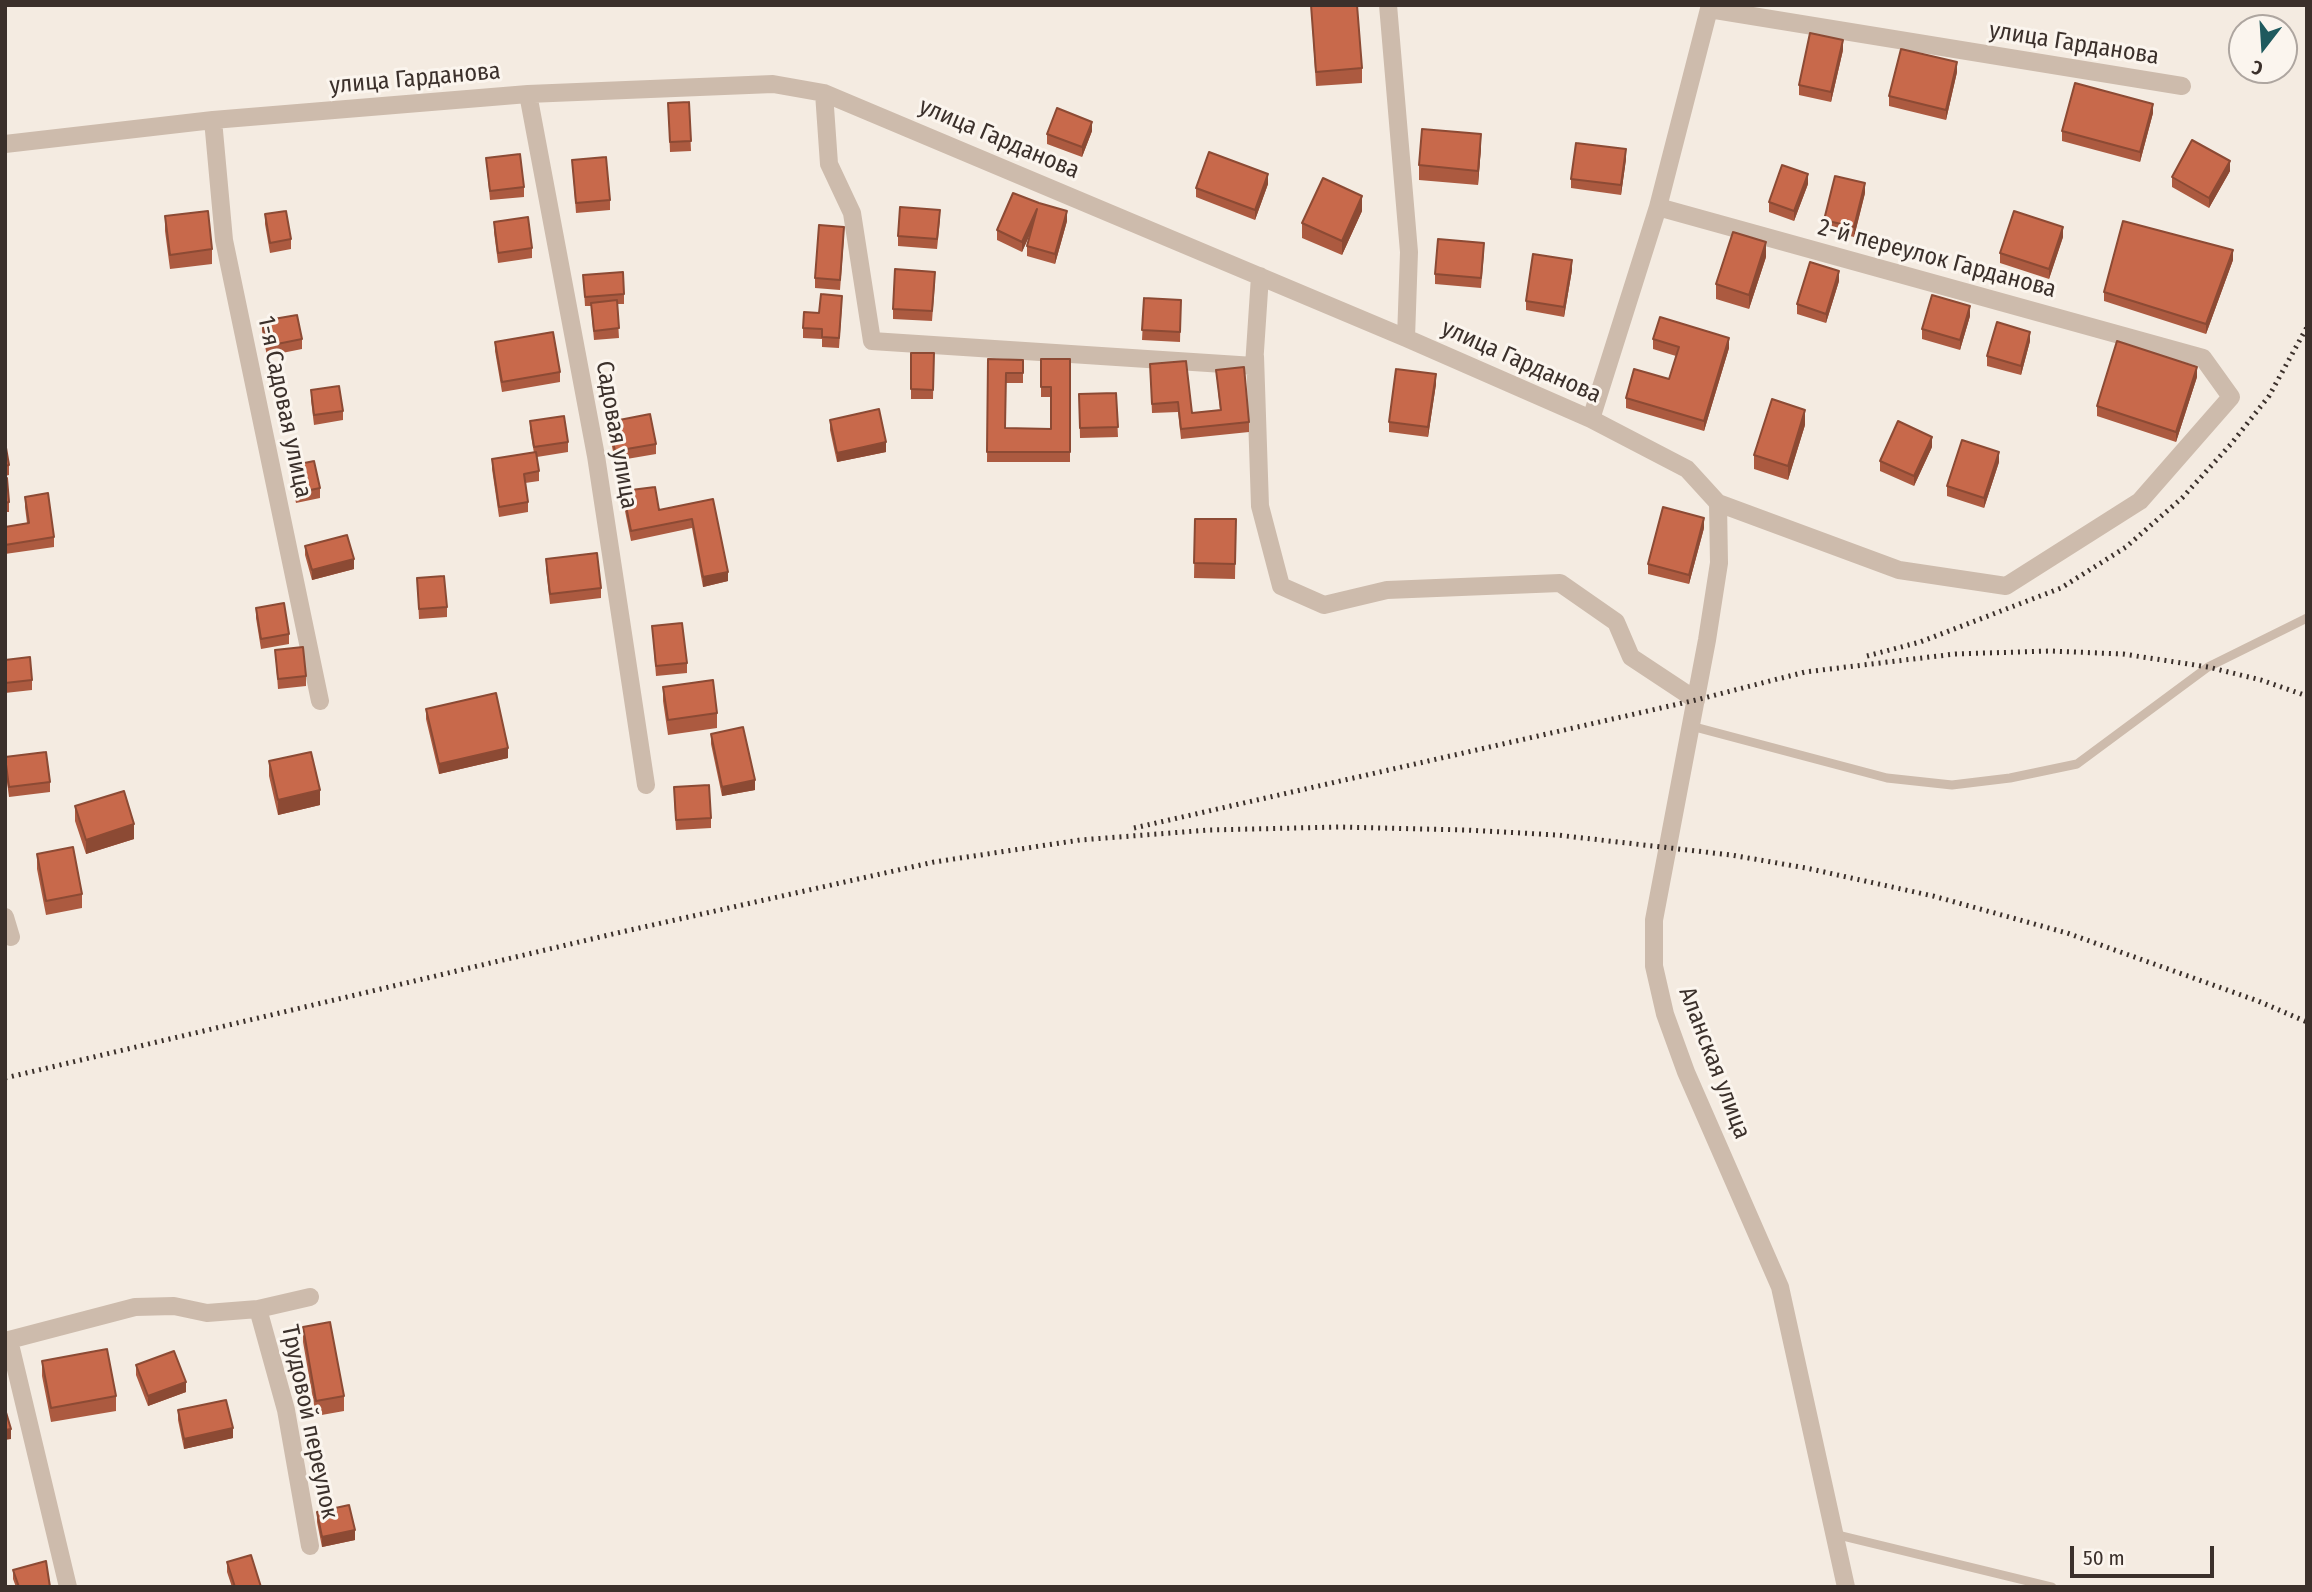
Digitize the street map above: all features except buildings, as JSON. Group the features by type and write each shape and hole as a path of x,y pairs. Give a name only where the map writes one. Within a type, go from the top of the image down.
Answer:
{"street":[{"path":"1388,5 1409,252 1406,338"},
{"name":"улица Гарданова","path":"1658,207 1709,9 2182,86"},
{"name":"улица Гарданова","path":"5,144 212,120 528,94 773,84 824,93 1406,338 1591,419 1687,469 1718,503 1899,570 2006,586 2140,501 2231,397 2203,358"},
{"path":"824,93 829,164 852,213 872,341 1254,366 1260,276"},
{"name":"Садовая улица","path":"528,94 596,456 646,785"},
{"name":"1-я Садовая улица","path":"212,120 224,240 320,701"},
{"path":"1591,419 1658,207"},
{"name":"2-й переулок Гарданова","path":"1658,207 2203,358"},
{"path":"1255,356 1260,506 1281,586 1324,605 1387,590 1560,583 1616,622 1631,657 1696,700"},
{"name":"Аланская улица","path":"1718,503 1719,563 1654,920 1654,966 1665,1014 1686,1072 1780,1287 1846,1587"},
{"path":"5,917 11,937"},
{"name":"Трудовой переулок","path":"9,1365 9,1340 135,1307 174,1306 207,1313 258,1309 310,1297"},
{"name":"Трудовой переулок","path":"258,1309 286,1410 310,1546"},
{"path":"9,1365 68,1587"}],"lane":[{"path":"1690,726 1887,778 1952,785 2010,778 2077,764 2208,667 2307,618"},
{"path":"1835,1534 2052,1587"}],"railway":[{"path":"1867,656 1920,642 2061,588 2126,547 2182,498 2231,444 2269,396 2307,327"},
{"path":"1134,828 1696,700 1805,672 1955,654 2050,651 2123,654 2208,667 2261,680 2307,696"},
{"path":"5,1078 617,933 934,862 1080,840 1209,830 1339,827 1557,835 1731,855 1806,868 1933,896 2067,933 2258,1001 2307,1022"}]}
